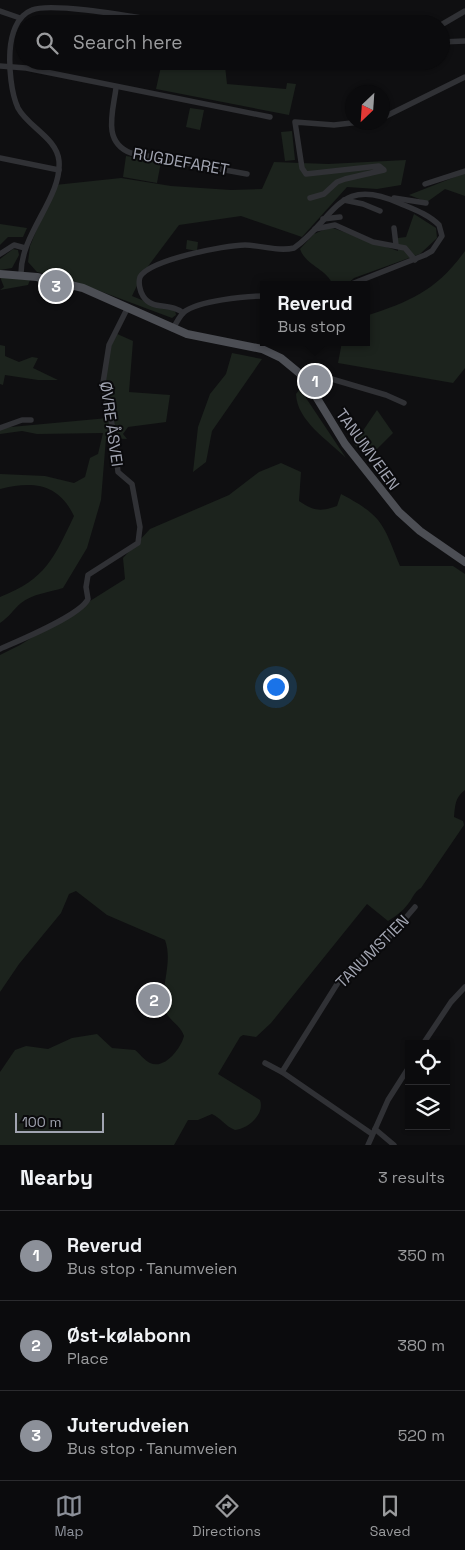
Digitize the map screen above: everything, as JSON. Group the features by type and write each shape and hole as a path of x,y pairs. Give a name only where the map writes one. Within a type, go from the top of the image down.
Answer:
{"main road":[{"name":"TANUMVEIEN","path":"0,274 21,275 83,288 173,329 212,341 262,349 287,362 304,377 341,438 392,504 415,526 465,562"}],"street":[{"path":"25,15 33,10 57,8 110,15"},
{"path":"0,11 15,16"},
{"path":"450,20 465,11"},
{"path":"15,32 11,44 11,66 18,108 55,150 59,170 53,189 25,248 21,275"},
{"path":"450,42 465,41"},
{"path":"0,66 15,67"},
{"path":"30,70 270,117"},
{"path":"390,114 465,77"},
{"name":"RUGDEFARET","path":"116,88 111,128 112,137 121,148 131,153 247,174"},
{"path":"310,198 324,194 337,182 345,178 384,170 379,166 306,174 302,168 295,122 334,125 345,124"},
{"path":"0,158 59,170"},
{"path":"425,184 465,171"},
{"path":"183,313 174,307 157,306 150,303 141,291 139,284 141,276 154,267 169,261 223,247 245,245 294,248 315,229 322,219 354,194 361,193 426,203"},
{"path":"360,281 415,260 432,251 442,236 440,225 421,212 389,198"},
{"path":"344,200 363,204 380,211"},
{"path":"322,219 340,217"},
{"path":"315,229 335,224 372,242 405,248 415,260"},
{"path":"394,228 396,245"},
{"path":"0,254 14,245 25,248"},
{"path":"173,329 183,313 199,306 260,297"},
{"name":"ØVRE ÅSVEI","path":"0,649 31,636 79,609 88,599 86,587 88,575 133,548 140,538 140,521 132,484 118,472 113,429 103,384 110,345 128,307"},
{"path":"304,377 309,374 318,375 386,395 404,403"},
{"path":"0,428 22,420 32,420"},
{"name":"TANUMSTIEN","path":"282,1072 339,981 352,966 385,942 415,907"},
{"path":"426,1040 450,1002 465,987"},
{"path":"265,1063 282,1072 394,1145"},
{"path":"368,1145 388,1100 405,1073"}],"shaded area":[{"path":"160,70 225,70 227,84 286,89 287,83 296,84 289,115 156,89"},
{"path":"190,108 204,110 200,130 186,127"},
{"path":"292,131 295,160 285,161 281,132"},
{"path":"126,156 161,162 157,183 123,177"},
{"path":"406,160 401,185 377,189 347,187 302,237 241,216 179,225 143,273 132,296 164,309 175,310 176,315 172,318 65,278 37,272 28,262 30,246 55,185 121,178 171,186 231,190 262,189 274,162 328,164"},
{"path":"465,173 465,196 445,189 427,202 409,195"},
{"path":"414,214 436,228 437,238 420,254 354,278 351,281 331,281 303,255 300,249 314,234 330,227 398,251 398,238 406,237"},
{"path":"0,224 27,228 23,237 8,237 0,245"},
{"path":"187,240 198,242 197,251 186,249"},
{"path":"13,249 18,250 19,255 12,268 0,270 0,259"},
{"path":"465,251 465,368 453,383 338,363 341,346 370,346 370,315 422,293 444,276"},
{"path":"0,277 30,280 28,285 0,290 4,287"},
{"path":"115,333 133,341 129,392 170,395 166,422 128,427 123,434 127,439 106,438 101,500 87,548 63,588 25,600 0,623 0,597 28,583 47,566 74,516 68,505 60,497 43,487 23,485 0,489 0,474 45,476 74,483 85,477 90,458 98,454 103,433 37,434 22,431 0,434 0,428 108,418 107,364 108,354"},
{"path":"0,345 5,346 5,356 19,362 32,357 38,358 33,368 58,380 38,380 5,375 3,385 0,384"},
{"path":"232,353 262,359 212,431 206,462 193,472 198,427 210,394 226,374"},
{"path":"300,389 346,458 315,429 302,413 296,394"},
{"path":"377,410 393,433 368,458 354,444"},
{"path":"281,463 301,472 299,501 304,504 317,510 331,508 337,506 341,494 374,515 390,540 400,566 453,566 465,574 465,790 457,799 454,817 463,821 464,825 421,888 402,911 388,921 367,904 271,1023 256,1037 243,1035 240,1037 218,1074 260,1100 261,1105 258,1115 250,1124 235,1130 212,1114 198,1120 188,1120 174,1145 0,1145 0,1072 15,1050 26,1046 48,1049 72,1038 97,1034 112,1048 135,1050 148,1062 156,1064 167,1061 172,1057 184,1036 164,1007 168,957 165,940 107,915 76,891 69,894 61,913 19,964 0,992 0,655 20,645 125,579 123,558 150,529 229,495 259,472"}],"place":[{"name":"Juterudveien","path":"56,286"},
{"name":"Reverud","path":"315,381"},
{"name":"Øst-kølabonn","path":"154,1000"}]}
